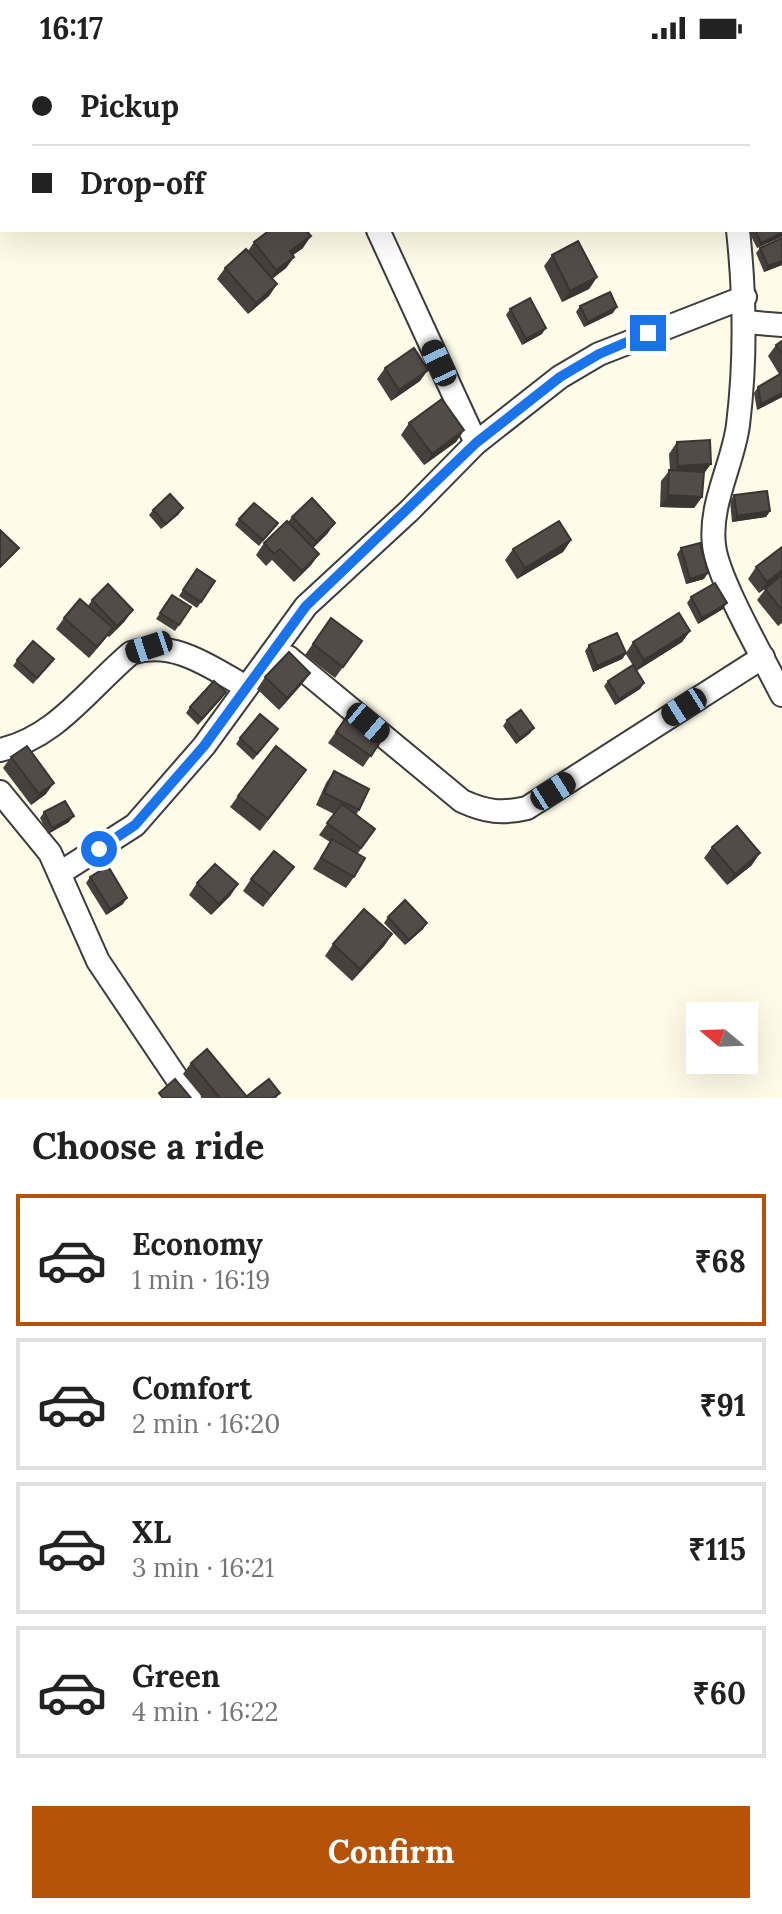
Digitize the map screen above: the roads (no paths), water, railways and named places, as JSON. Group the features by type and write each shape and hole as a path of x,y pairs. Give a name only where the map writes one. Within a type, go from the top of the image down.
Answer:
{"street":[{"path":"379,232 476,443"},
{"path":"738,232 745,297 738,427 715,516 714,546 782,695"},
{"path":"60,873 135,825 204,746 306,606 476,443 560,377 599,354 745,297"},
{"path":"744,322 782,325"},
{"path":"275,646 462,801 482,810 504,813 527,808 763,657"},
{"path":"0,750 22,745 43,733 131,653 149,647 169,648 246,687"},
{"path":"0,792 50,853 104,973 190,1098"}]}
